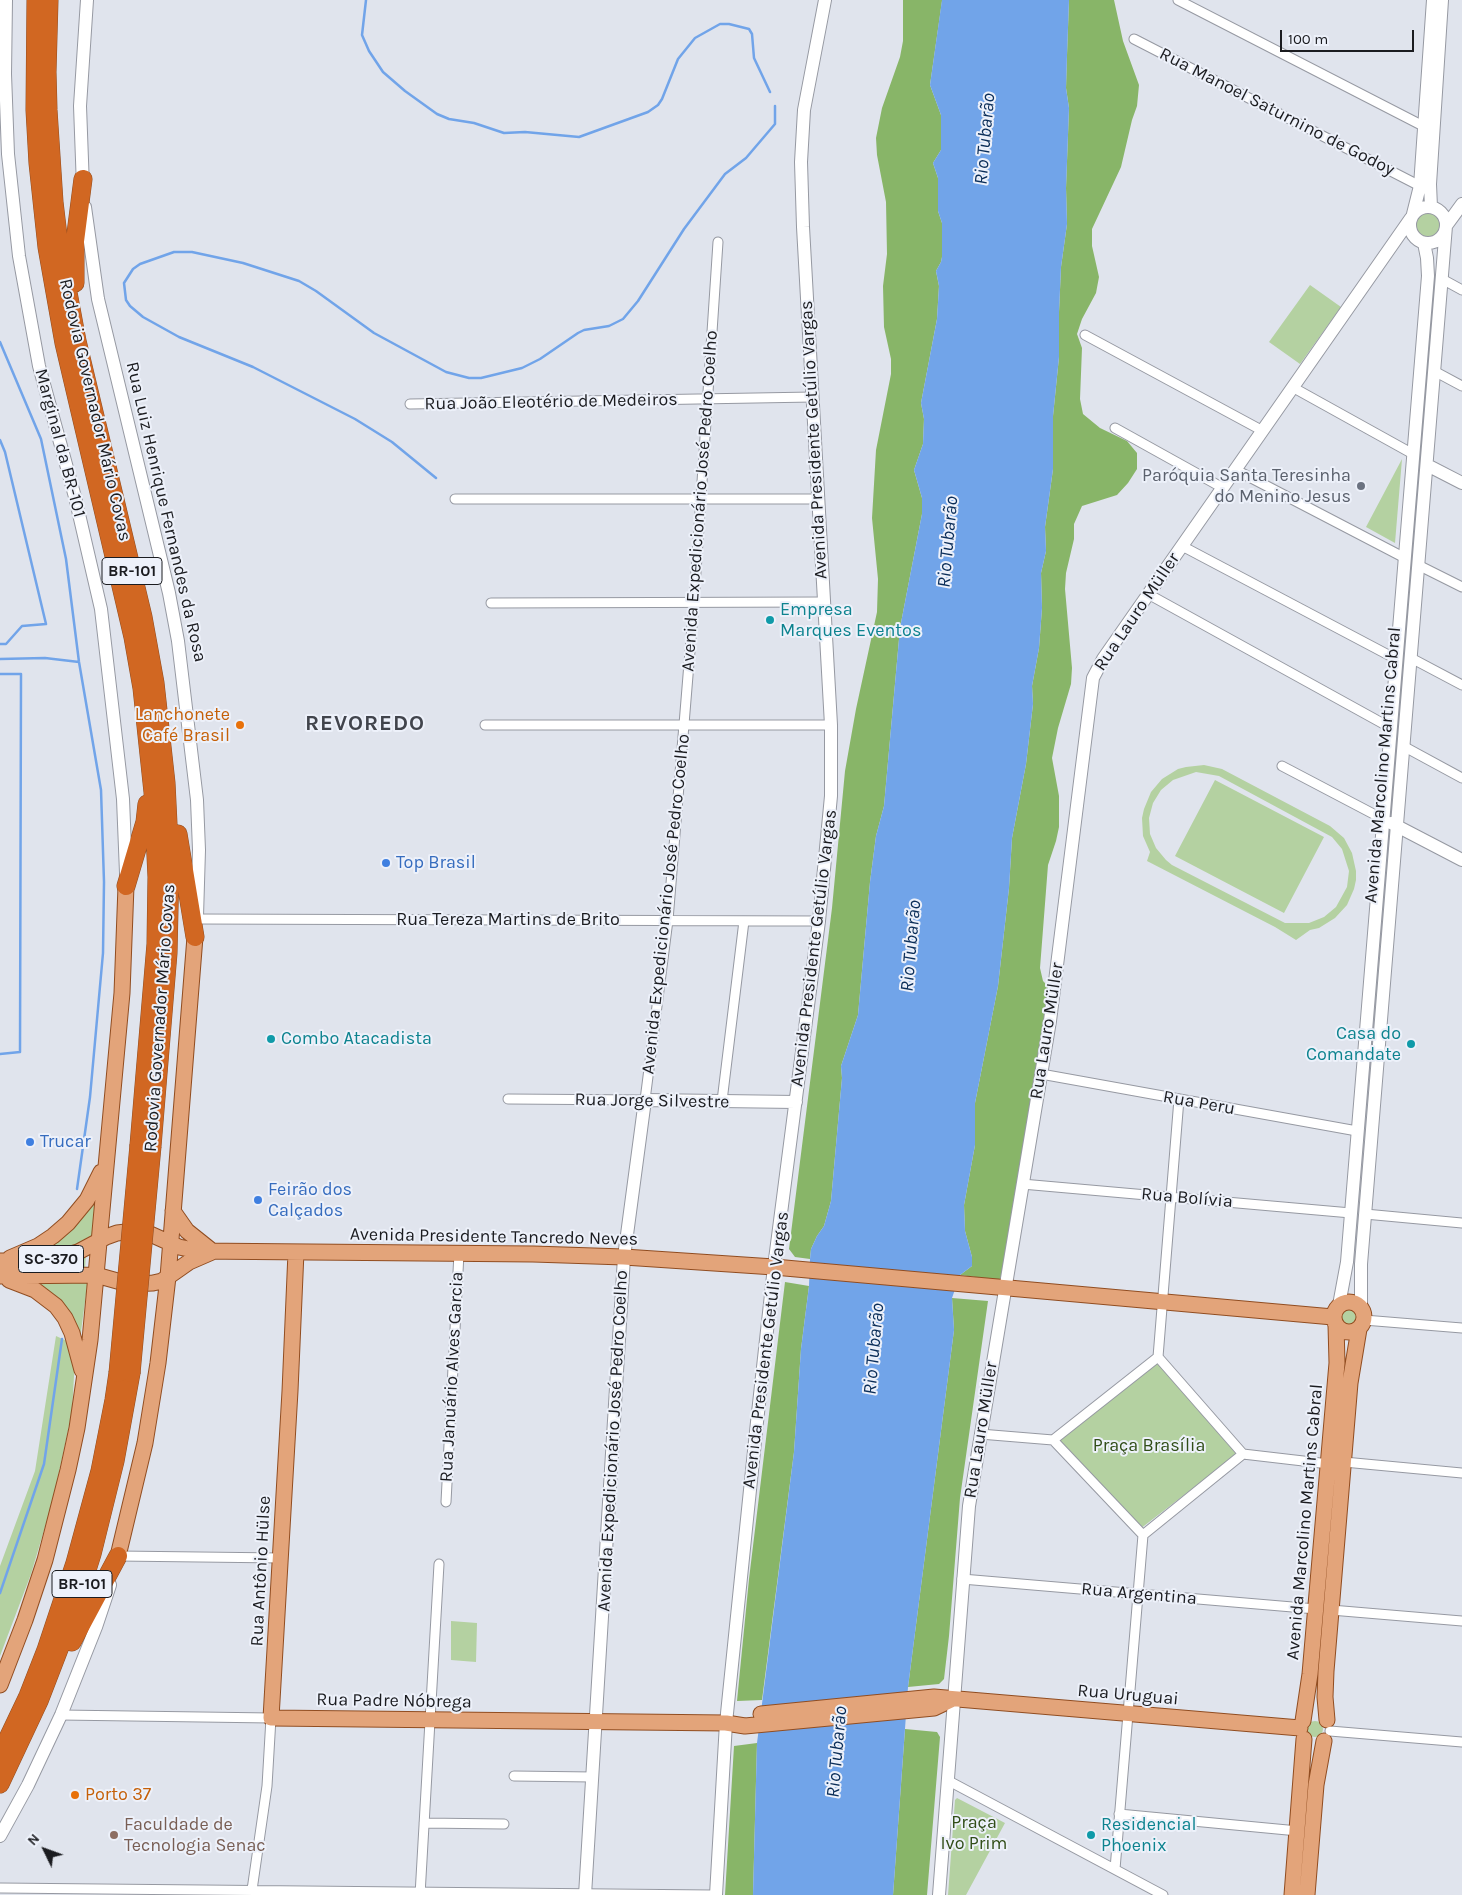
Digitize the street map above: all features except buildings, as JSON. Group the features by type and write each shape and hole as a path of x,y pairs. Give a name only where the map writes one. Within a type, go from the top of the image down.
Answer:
{"highway":[{"name":"Rodovia Governador Mário Covas","path":"36,0 35,110 38,172 47,247 64,343 133,637 142,688 154,733"},
{"name":"Rodovia Governador Mário Covas","path":"0,1784 35,1711 56,1658 92,1554 124,1419 124,1373 146,1146 166,996 170,913 169,827 154,733 143,618 77,342 65,282 54,202 47,72 49,0"},
{"path":"77,342 75,241 83,180"},
{"path":"126,886 145,822 154,733"},
{"path":"154,733 195,938"},
{"name":"Rodovia Governador Mário Covas","path":"0,1755 28,1696 76,1563 124,1373"},
{"path":"35,1711 118,1556"}],"main road":[{"name":"Marginal da BR-101","path":"6,0 4,74 8,154 19,256 39,366 75,497 101,609 123,799 126,886"},
{"name":"Rua Luiz Henrique Fernandes da Rosa","path":"87,0 80,106 86,224 98,298 169,593 182,666 197,800 199,850 197,919 170,1244"},
{"name":"Avenida Presidente Getúlio Vargas","path":"714,1895 726,1723 780,1267 796,1102 819,921 832,796 831,725 802,219 801,162 804,110 825,0"},
{"path":"1433,0 1429,129 1430,184 1434,208 1444,216 1446,226 1445,232 1436,242 1419,240 1410,229 1420,186 1429,129 1442,0"},
{"path":"1412,216 1422,208 1452,205 1462,199"},
{"path":"1446,226 1462,204"},
{"name":"Rua Lauro Müller","path":"938,1895 968,1506 1058,965 1093,678 1103,659 1388,254 1412,216"},
{"name":"Avenida Marcolino Martins Cabral","path":"1292,1895 1298,1831 1302,1729 1310,1674 1323,1610 1344,1462 1352,1367 1361,1319 1361,1264 1446,226"},
{"name":"Rua Lauro Müller","path":"1388,254 1419,240"},
{"name":"Avenida Marcolino Martins Cabral","path":"1307,1895 1316,1785 1327,1731 1323,1610 1328,1464 1337,1362 1336,1316 1347,1262 1428,276 1428,258 1419,240"},
{"path":"1427,465 1462,483"},
{"path":"1405,558 1418,565"},
{"path":"1383,819 1462,860"},
{"path":"0,1685 34,1594 56,1520 70,1462 84,1381 96,1275 122,993 126,886"},
{"path":"1369,996 1382,998"},
{"name":"Rua Jorge Silvestre","path":"645,1100 796,1102"},
{"name":"Avenida Expedicionário José Pedro Coelho","path":"585,1894 624,1257 645,1100"},
{"path":"0,1260 11,1258 38,1246 68,1223 87,1200 107,1159"},
{"path":"173,1211 192,1237 213,1252"},
{"path":"0,1836 28,1785 61,1715 96,1627 118,1556 146,1443 158,1363 170,1244 148,1233 135,1231 117,1233 99,1240"},
{"name":"SC-370","path":"0,1260 31,1261 64,1256 78,1252 99,1240"},
{"name":"Avenida Presidente Tancredo Neves","path":"170,1244 187,1249 213,1252 458,1253 624,1257 780,1267 1336,1316"},
{"name":"Avenida Presidente Tancredo Neves","path":"168,1277 189,1262 213,1252"},
{"name":"Rua Antônio Hülse","path":"271,1718 296,1252"},
{"path":"96,1275 113,1281 135,1285 153,1283 168,1277"},
{"name":"SC-370","path":"0,1277 96,1275"},
{"path":"0,1277 19,1282 35,1290 56,1306 65,1318 72,1333 84,1381"},
{"path":"1348,1302 1353,1302 1361,1319 1346,1332 1336,1316 1348,1302"},
{"name":"Rua Uruguai","path":"934,1702 953,1699 1302,1729"},
{"name":"Rua Padre Nóbrega","path":"271,1718 726,1723 934,1702"},
{"path":"1315,1715 1323,1717 1327,1731 1316,1744 1311,1744 1302,1729 1310,1716 1315,1715"},
{"path":"1294,1878 1299,1885 1299,1895"}],"street":[{"path":"1178,0 1429,129"},
{"name":"Rua Manoel Saturnino de Godoy","path":"1134,39 1420,186"},
{"name":"Avenida Expedicionário José Pedro Coelho","path":"645,1100 668,920 694,602 718,242"},
{"path":"1442,279 1462,290"},
{"path":"1084,335 1263,431"},
{"path":"1434,371 1462,386"},
{"path":"1294,388 1413,454"},
{"name":"Rua João Eleotério de Medeiros","path":"410,404 812,397"},
{"path":"1114,428 1223,488"},
{"path":"1236,470 1405,558"},
{"path":"455,499 817,499"},
{"path":"1182,546 1396,660"},
{"path":"1418,565 1462,587"},
{"path":"1148,594 1391,728"},
{"path":"491,603 823,602"},
{"path":"1410,658 1462,685"},
{"path":"485,725 831,725"},
{"path":"1403,746 1462,778"},
{"path":"1282,766 1383,819"},
{"name":"Rua Tereza Martins de Brito","path":"197,919 819,921"},
{"path":"722,1101 744,921"},
{"name":"Rua Peru","path":"1041,1074 1358,1131"},
{"name":"Rua Jorge Silvestre","path":"508,1099 645,1100"},
{"path":"1179,1099 1158,1357 1243,1454 1328,1464"},
{"name":"Rua Bolívia","path":"1022,1184 1351,1213"},
{"path":"1365,1214 1462,1223"},
{"name":"Rua Januário Alves Garcia","path":"446,1502 458,1253"},
{"path":"1361,1319 1462,1328"},
{"path":"1053,1440 1158,1357"},
{"path":"980,1434 1053,1440 1143,1535"},
{"path":"1115,1869 1143,1535 1243,1454"},
{"path":"1344,1462 1462,1473"},
{"path":"118,1556 281,1558"},
{"path":"420,1894 438,1564"},
{"name":"Rua Argentina","path":"962,1579 1462,1621"},
{"name":"Rua Padre Nóbrega","path":"61,1715 271,1718"},
{"name":"Rua Antônio Hülse","path":"252,1890 267,1786 271,1718"},
{"path":"1327,1731 1462,1742"},
{"path":"514,1776 592,1777"},
{"path":"947,1780 1163,1895"},
{"path":"1119,1814 1298,1831"},
{"path":"424,1823 504,1824"},
{"path":"4,1890 252,1890 420,1894 714,1895"}],"green space":[{"path":"903,0 942,0 930,85 941,115 941,150 933,163 938,178 938,211 942,223 942,257 936,271 939,286 937,319 921,403 924,419 923,444 914,470 922,498 922,514 900,628 884,806 876,836 870,882 858,1015 841,1066 842,1078 831,1201 824,1226 811,1249 810,1259 795,1257 789,1249 832,908 845,771 877,612 878,579 872,518 876,450 891,374 891,359 884,327 883,286 887,254 886,202 877,155 876,138 882,108 900,57 903,41"},
{"path":"1069,0 1114,0 1123,41 1139,85 1137,106 1121,167 1092,229 1092,246 1099,277 1096,293 1082,319 1077,334 1082,348 1080,399 1083,414 1100,428 1127,441 1137,453 1137,469 1117,495 1082,506 1074,524 1074,539 1066,573 1065,589 1072,668 1071,684 1058,728 1052,758 1059,796 1059,827 1048,865 1040,968 1043,981 1049,987 1037,1073 1001,1278 998,1280 960,1275 972,1266 972,1257 965,1231 964,1205 975,1145 975,1103 998,986 1009,888 1012,838 1026,764 1033,704 1032,686 1039,648 1042,608 1041,573 1046,551 1045,527 1053,469 1053,416 1059,357 1061,267 1067,224 1066,188 1069,108 1066,88"},
{"path":"1428,213 1437,216 1440,225 1437,234 1428,237 1419,234 1416,225 1419,216"},
{"path":"1310,285 1341,307 1300,364 1269,342"},
{"path":"1402,459 1395,543 1366,527"},
{"path":"1204,765 1222,769 1330,826 1344,838 1352,853 1356,880 1347,905 1335,918 1319,928 1310,930 1296,940 1275,927 1147,861 1150,852 1143,836 1142,818 1151,792 1162,779 1178,769","holes":["1196,772 1219,776 1332,837 1342,849 1349,871 1347,887 1336,907 1324,917 1309,923 1285,923 1172,865 1156,848 1150,834 1149,818 1153,803 1161,790 1173,780"]},
{"path":"1215,780 1324,837 1284,913 1175,856"},
{"path":"99,1188 94,1235 76,1248 34,1254"},
{"path":"86,1252 85,1271 0,1271"},
{"path":"31,1278 88,1279 80,1339 59,1300"},
{"path":"785,1282 809,1286 801,1349 794,1452 762,1700 737,1701 749,1579"},
{"path":"952,1298 988,1301 960,1498 944,1679 939,1684 908,1687 954,1330"},
{"path":"1349,1308 1357,1313 1358,1317 1353,1325 1349,1326 1341,1321 1340,1317 1345,1309"},
{"path":"56,1336 69,1342 75,1358 72,1412 53,1500 31,1574 0,1656 0,1566 35,1471"},
{"name":"Praça Brasília","path":"1157,1362 1237,1454 1140,1529 1059,1440"},
{"path":"451,1621 477,1623 476,1662 451,1660"},
{"path":"1315,1721 1321,1723 1323,1729 1321,1735 1315,1737 1309,1735 1307,1729 1309,1723"},
{"path":"905,1729 937,1732 940,1737 927,1895 893,1895"},
{"path":"757,1743 753,1895 725,1895 734,1746"},
{"name":"Praça Ivo Prim","path":"957,1798 1005,1823 966,1895 948,1895 955,1800"}],"water":[{"name":"Rio Tubarão","path":"942,0 1069,0 1066,88 1069,108 1066,188 1067,224 1061,267 1059,357 1053,416 1053,469 1045,527 1046,551 1041,573 1042,608 1039,648 1032,686 1033,704 1026,764 1012,838 1009,888 998,986 975,1103 975,1145 964,1205 965,1231 972,1257 972,1266 960,1275 952,1298 954,1330 908,1687 893,1895 753,1895 757,1743 794,1452 801,1349 809,1286 811,1249 824,1226 831,1201 842,1078 841,1066 858,1015 870,882 876,836 884,806 900,628 922,514 922,498 914,470 923,444 924,419 921,403 937,319 939,286 936,271 942,257 942,223 938,211 938,178 933,163 941,150 941,115 930,85"}],"waterway":[{"path":"366,0 362,35 369,51 383,72 437,114 449,119 474,123 504,133 525,132 579,137 648,112 658,105 662,99 678,59 695,38 720,24 729,24 749,29 752,34 754,58 770,92"},
{"path":"436,478 392,442 355,419 253,367 179,337 143,317 126,300 124,283 133,269 140,264 174,252 192,252 243,263 299,281 374,333 446,372 469,378 481,378 522,368 540,359 584,330 609,326 623,319 638,301 684,229 725,174 746,158 775,124 775,106"},
{"path":"0,342 41,439 66,559 79,662 101,790 104,882 103,953 90,1097 77,1189"},
{"path":"0,440 5,452 46,624 22,626 6,644 0,644"},
{"path":"0,659 45,658 79,662"},
{"path":"0,674 21,674 20,1052 0,1054"},
{"path":"0,1593 44,1464 62,1339"}],"place":[{"name":"Paróquia Santa Teresinha do Menino Jesus","path":"1361,486"},
{"name":"Empresa Marques Eventos","path":"770,620"},
{"name":"Lanchonete Café Brasil","path":"240,725"},
{"name":"Top Brasil","path":"386,863"},
{"name":"Combo Atacadista","path":"271,1039"},
{"name":"Casa do Comandate","path":"1411,1044"},
{"name":"Trucar","path":"30,1142"},
{"name":"Feirão dos Calçados","path":"258,1200"},
{"name":"Porto 37","path":"75,1795"},
{"name":"Faculdade de Tecnologia Senac","path":"114,1835"},
{"name":"Residencial Phoenix","path":"1091,1835"}],"district":[{"name":"REVOREDO","path":"365,724"}]}
